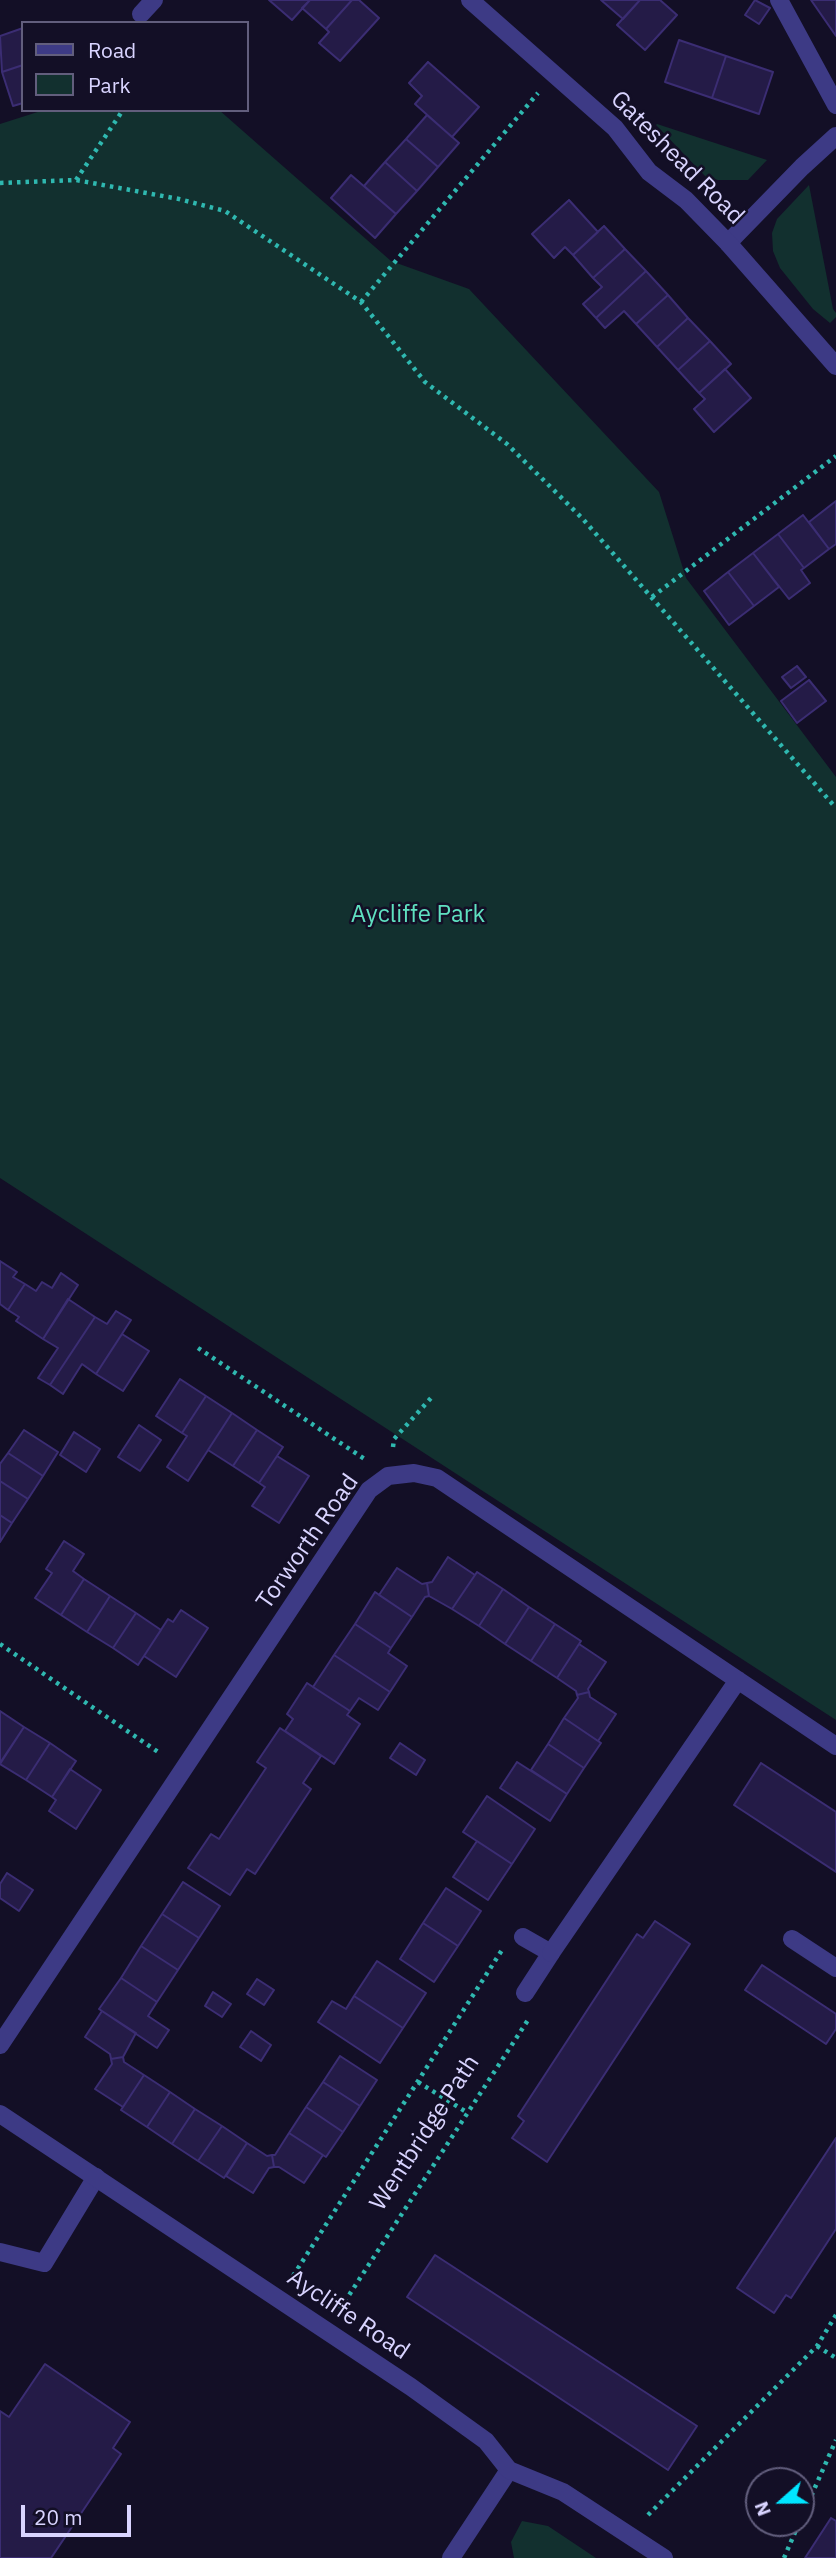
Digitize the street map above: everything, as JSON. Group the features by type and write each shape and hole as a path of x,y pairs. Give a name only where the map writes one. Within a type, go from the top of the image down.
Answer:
{"street":[{"path":"141,14 154,0"},
{"name":"Gateshead Road","path":"470,0 615,128 649,172 686,200 728,243 836,366"},
{"path":"779,0 836,105"},
{"path":"728,243 836,136"},
{"name":"Torworth Road","path":"0,2045 369,1490 388,1476 414,1473 437,1478 836,1746"},
{"path":"525,1993 738,1680"},
{"path":"792,1939 836,1968"},
{"path":"515,1940 551,1953"},
{"name":"Aycliffe Road","path":"0,2114 327,2330 486,2441 509,2470 564,2492 664,2558"},
{"path":"0,2252 44,2263 96,2177"},
{"path":"454,2557 509,2470"}],"path":[{"path":"361,302 554,74"},
{"path":"76,180 122,112"},
{"path":"0,183 76,180 179,199 225,211 361,302 425,382 507,444 582,518 836,808"},
{"path":"652,597 836,456"},
{"path":"198,1348 369,1462 381,1482"},
{"path":"392,1450 394,1439 431,1398"},
{"path":"0,1644 183,1769"},
{"name":"Wentbridge Path","path":"279,2298 418,2082 515,1940"},
{"name":"Wentbridge Path","path":"327,2330 535,2009"},
{"path":"418,2082 468,2113"},
{"path":"629,2535 817,2346 836,2315"},
{"path":"817,2346 836,2358"},
{"path":"815,2487 836,2440"},
{"path":"784,2558 793,2537"}],"green space":[{"name":"Aycliffe Park","path":"38,112 221,112 391,261 469,289 659,492 686,578 836,777 836,1720 0,1178 0,124"},
{"path":"657,124 767,160 748,180 718,180 706,177"},
{"path":"809,185 833,309 836,313 830,323 813,309 780,268 773,251 772,233 777,219"},
{"path":"522,2521 548,2526 596,2558 514,2558 511,2542"}],"building":[{"path":"269,0 310,0 292,20"},
{"path":"310,0 352,0 326,29 302,8"},
{"path":"352,0 359,0 379,18 340,61 319,43 329,32 326,29"},
{"path":"601,0 640,0 623,19"},
{"path":"640,0 660,0 677,15 645,50 617,25"},
{"path":"755,0 770,8 759,24 745,15"},
{"path":"811,0 836,0 836,36"},
{"path":"21,29 21,66 2,72 0,36"},
{"path":"679,40 726,56 712,98 665,82"},
{"path":"726,56 773,72 759,114 712,98"},
{"path":"428,62 479,107 452,137 415,104 422,96 409,83"},
{"path":"21,66 21,104 13,106 2,72"},
{"path":"427,115 459,143 438,167 406,139"},
{"path":"406,139 438,167 417,191 385,162"},
{"path":"385,162 417,191 396,214 364,186"},
{"path":"351,175 396,214 375,238 331,198"},
{"path":"569,200 598,232 573,255 565,247 554,258 532,234"},
{"path":"604,226 625,249 593,278 573,255"},
{"path":"625,249 646,271 596,318 583,304 602,287 593,278"},
{"path":"646,271 668,295 636,324 624,311 605,328 596,318"},
{"path":"668,295 688,318 657,347 636,324"},
{"path":"688,318 710,341 678,370 657,347"},
{"path":"710,341 731,364 699,393 678,370"},
{"path":"725,369 751,398 714,432 694,409 705,399 699,393"},
{"path":"836,501 836,544 829,549 809,522"},
{"path":"803,515 829,549 804,568 778,534"},
{"path":"778,534 804,568 801,570 810,583 789,599 753,553"},
{"path":"753,553 779,587 754,606 728,572"},
{"path":"728,572 754,606 729,625 704,591"},
{"path":"797,666 806,677 791,688 782,677"},
{"path":"809,680 826,701 797,723 781,701"},
{"path":"0,1261 17,1272 13,1277 25,1284 8,1310 0,1304"},
{"path":"61,1273 78,1285 43,1339 16,1321 19,1317 8,1310 25,1284 36,1291 42,1282 52,1288"},
{"path":"68,1299 95,1317 50,1385 38,1378 58,1348 43,1339"},
{"path":"116,1311 131,1320 96,1374 82,1364 63,1394 50,1385 95,1317 107,1324"},
{"path":"122,1334 149,1351 123,1391 96,1374"},
{"path":"180,1379 206,1396 182,1433 156,1416"},
{"path":"206,1396 232,1413 188,1481 167,1467 187,1436 182,1433"},
{"path":"232,1413 257,1430 233,1466 208,1450"},
{"path":"139,1425 161,1440 140,1471 118,1457"},
{"path":"24,1430 58,1452 43,1476 8,1453"},
{"path":"257,1430 283,1447 259,1483 233,1466"},
{"path":"74,1432 100,1449 86,1472 60,1455"},
{"path":"8,1453 43,1476 28,1499 0,1481 0,1464"},
{"path":"277,1456 309,1476 279,1523 252,1506 265,1487 259,1483"},
{"path":"0,1481 28,1499 12,1523 0,1515"},
{"path":"0,1515 12,1523 0,1542"},
{"path":"64,1541 84,1554 73,1571 84,1579 61,1615 35,1598 52,1573 46,1569"},
{"path":"448,1557 475,1575 452,1609 429,1596 427,1583 432,1582"},
{"path":"397,1568 422,1584 427,1583 429,1596 425,1597 412,1617 379,1595"},
{"path":"477,1572 503,1589 479,1626 452,1609"},
{"path":"84,1579 110,1596 87,1632 61,1615"},
{"path":"503,1589 529,1607 505,1644 479,1626"},
{"path":"375,1592 412,1617 391,1648 355,1624"},
{"path":"110,1596 136,1613 113,1648 87,1632"},
{"path":"529,1607 555,1624 531,1661 505,1644"},
{"path":"181,1610 208,1628 176,1677 144,1656 168,1619 173,1622"},
{"path":"136,1613 161,1630 138,1665 113,1648"},
{"path":"355,1624 391,1648 388,1653 407,1666 390,1692 334,1655"},
{"path":"555,1624 581,1641 557,1678 531,1661"},
{"path":"579,1644 606,1662 588,1689 589,1692 577,1695 576,1691 557,1678"},
{"path":"334,1655 390,1692 378,1710 359,1698 350,1711 313,1687"},
{"path":"307,1683 350,1711 347,1715 360,1724 334,1764 285,1731 293,1719 287,1714"},
{"path":"589,1692 590,1697 616,1714 598,1741 564,1718 578,1698 577,1695"},
{"path":"0,1711 24,1727 0,1763"},
{"path":"564,1718 601,1743 584,1768 548,1744"},
{"path":"24,1727 50,1743 26,1780 0,1764"},
{"path":"280,1728 321,1756 303,1783 311,1789 255,1874 247,1869 230,1895 188,1868 211,1834 219,1839 266,1768 257,1762"},
{"path":"50,1743 76,1761 52,1797 26,1780"},
{"path":"400,1743 425,1760 416,1775 390,1758"},
{"path":"548,1744 584,1768 567,1794 531,1770"},
{"path":"517,1762 567,1794 550,1821 500,1788"},
{"path":"761,1763 836,1812 836,1872 734,1805"},
{"path":"70,1769 101,1790 76,1829 49,1811 56,1800 52,1797"},
{"path":"487,1796 535,1829 512,1864 463,1832"},
{"path":"477,1841 512,1864 488,1900 453,1877"},
{"path":"7,1873 33,1890 19,1911 0,1898 0,1884"},
{"path":"183,1882 220,1906 199,1938 162,1914"},
{"path":"446,1888 481,1911 458,1946 423,1923"},
{"path":"162,1914 199,1938 178,1970 141,1946"},
{"path":"655,1921 690,1944 547,2162 512,2138 524,2121 518,2116 637,1934 643,1938"},
{"path":"423,1923 458,1946 434,1982 400,1959"},
{"path":"141,1946 178,1970 157,2002 121,1978"},
{"path":"377,1961 426,1993 403,2028 354,1996"},
{"path":"762,1965 836,2014 836,2029 826,2044 745,1990"},
{"path":"121,1978 157,2002 148,2016 169,2030 157,2048 99,2009"},
{"path":"257,1979 274,1990 264,2005 247,1994"},
{"path":"213,1992 231,2004 222,2017 205,2006"},
{"path":"354,1996 403,2028 380,2063 318,2022 332,2001 346,2009"},
{"path":"102,2011 136,2033 123,2057 111,2059 110,2054 85,2037"},
{"path":"251,2031 271,2045 261,2061 240,2047"},
{"path":"340,2056 377,2080 360,2106 323,2082"},
{"path":"123,2057 124,2062 144,2075 123,2107 95,2089 112,2064 111,2059"},
{"path":"144,2075 170,2092 147,2127 121,2110"},
{"path":"323,2082 360,2106 343,2132 306,2107"},
{"path":"170,2092 195,2109 172,2144 147,2127"},
{"path":"306,2107 343,2132 326,2157 289,2133"},
{"path":"195,2109 222,2126 198,2161 172,2144"},
{"path":"222,2126 247,2143 224,2178 198,2161"},
{"path":"289,2133 323,2155 304,2183 279,2167 274,2167 272,2155 275,2155"},
{"path":"836,2138 836,2229 791,2298 786,2295 774,2313 737,2288"},
{"path":"247,2143 267,2156 272,2155 274,2167 269,2168 253,2193 226,2176"},
{"path":"435,2255 697,2426 668,2470 407,2297"},
{"path":"45,2364 130,2422 113,2448 121,2454 51,2558 0,2558 0,2411 9,2417"},
{"path":"831,2518 836,2521 836,2558 805,2558"}]}
